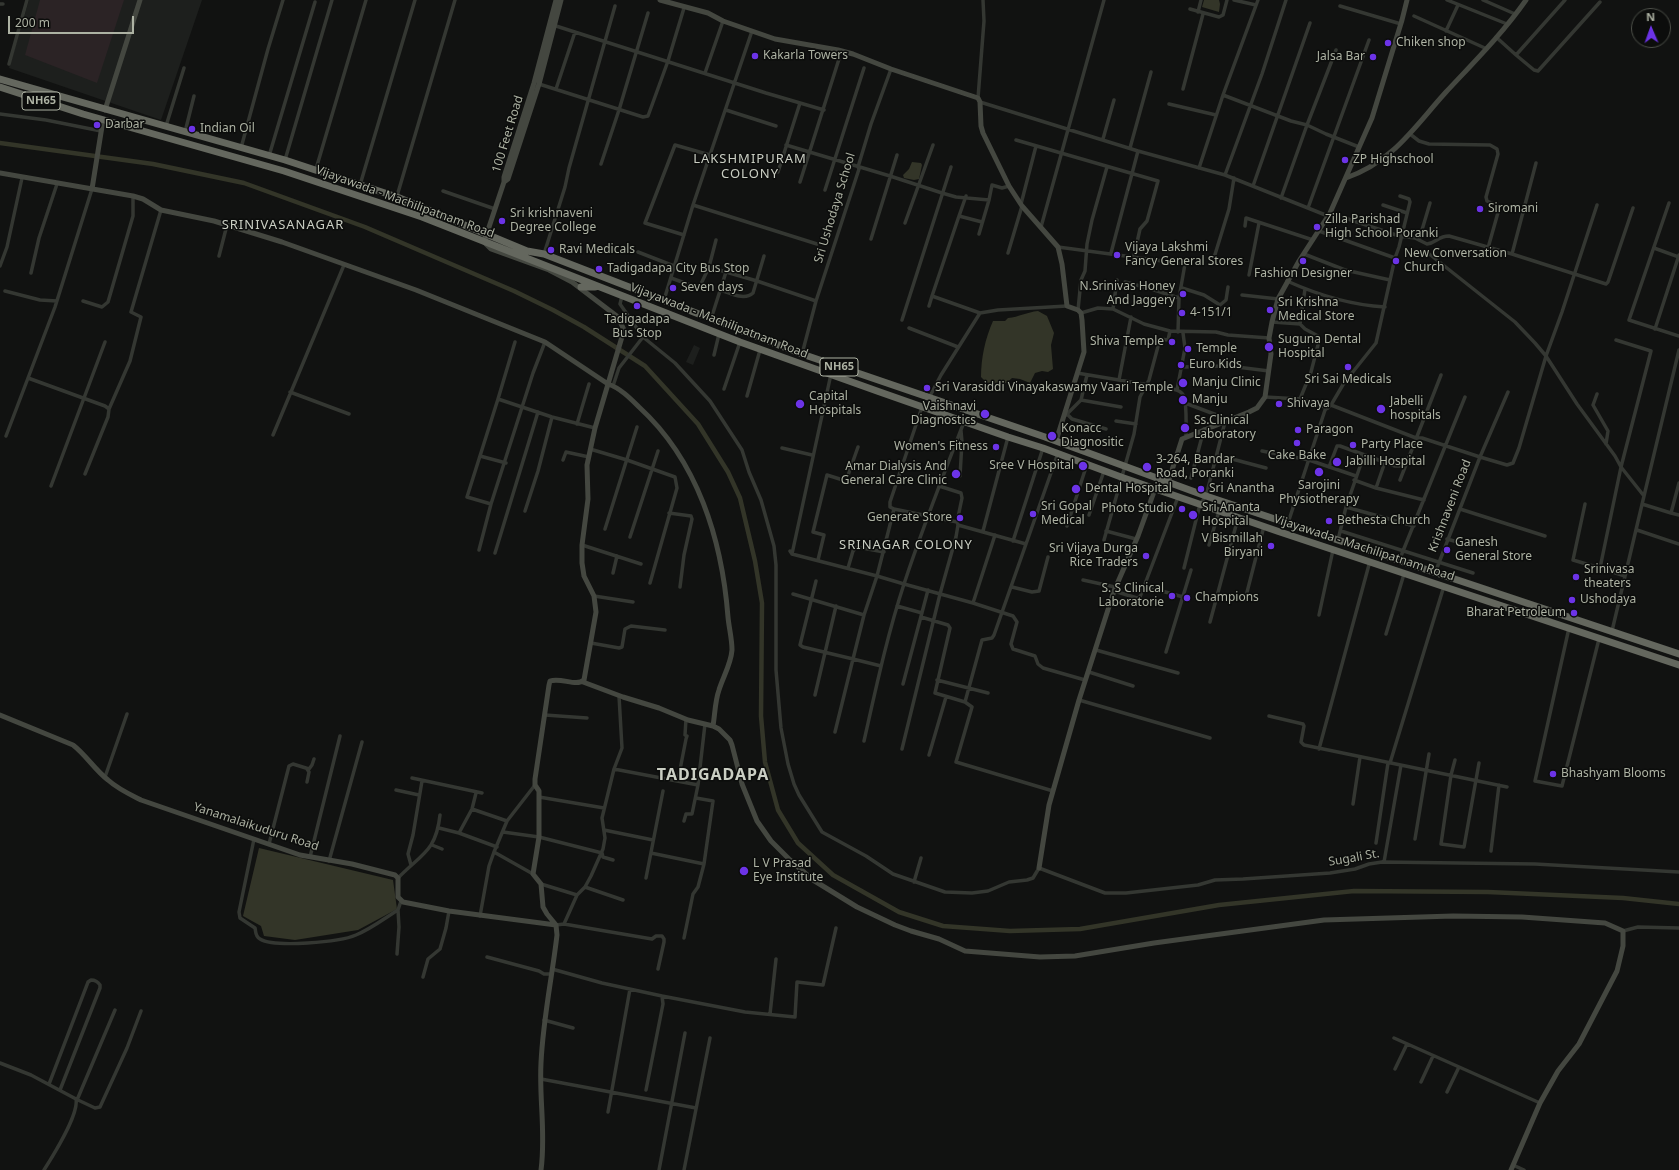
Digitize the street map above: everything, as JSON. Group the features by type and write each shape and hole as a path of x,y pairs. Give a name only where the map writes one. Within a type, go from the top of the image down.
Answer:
{"highway":[{"name":"Vijayawada - Machilipatnam Road","path":"0,79 185,133 285,160 360,185 449,218 527,251 544,254 802,354 1056,441 1206,496 1679,654"},
{"name":"Vijayawada - Machilipatnam Road","path":"0,87 103,120 284,171 378,202 444,226 740,342 964,422 1058,453 1104,471 1238,518 1679,665"},
{"path":"444,226 449,218"},
{"path":"581,288 594,287 603,289"}],"street":[{"path":"8,64 27,0"},
{"path":"105,110 140,0"},
{"path":"241,148 283,0"},
{"path":"285,160 332,0"},
{"path":"315,170 366,0"},
{"path":"360,185 415,0"},
{"path":"397,198 455,0"},
{"name":"100 Feet Road","path":"504,182 504,177 534,83 556,0"},
{"name":"100 Feet Road","path":"504,182 510,175 539,84 556,26 561,0"},
{"path":"660,0 684,8 708,13 723,21 775,39 838,50 979,100 1067,129 1234,178 1281,198 1329,215 1429,244 1439,237 1448,236 1512,254 1604,284 1608,282 1633,208"},
{"path":"983,0 979,100 980,119 983,133 1009,186 1022,205 1058,247 1062,264 1067,306"},
{"path":"1041,226 1104,0"},
{"path":"1198,12 1200,0"},
{"path":"1190,10 1214,17 1220,16 1222,15 1227,0"},
{"path":"1234,0 1256,5"},
{"path":"1199,168 1223,95 1258,0"},
{"path":"1225,175 1276,33 1286,0"},
{"path":"1165,492 1182,439 1186,436 1228,421 1257,408 1265,397 1269,371 1272,322 1278,299 1287,281 1329,215 1372,118 1407,0"},
{"path":"1447,0 1507,24"},
{"path":"1483,0 1515,14"},
{"path":"1346,178 1364,170 1399,146 1417,124 1487,49 1526,0"},
{"path":"1516,55 1564,0"},
{"path":"269,156 315,2"},
{"path":"1496,37 1535,71 1540,70 1600,2"},
{"path":"1446,30 1458,4"},
{"path":"544,254 565,187 569,168 615,6"},
{"path":"1340,6 1401,24"},
{"path":"539,84 642,117 648,116 668,61 684,8"},
{"path":"601,164 648,13"},
{"path":"1183,89 1203,14"},
{"path":"1414,16 1487,49"},
{"path":"705,73 723,21"},
{"path":"1253,186 1310,23"},
{"path":"556,26 824,110"},
{"path":"663,301 693,205 752,31"},
{"path":"556,89 575,32"},
{"path":"1308,208 1369,40"},
{"path":"1281,198 1306,125 1336,50"},
{"path":"800,182 839,59"},
{"path":"165,127 184,68"},
{"path":"825,190 864,68"},
{"name":"Sri Ushodaya School","path":"802,354 816,301 857,176 859,169 858,167 871,124 891,69"},
{"path":"1130,148 1151,72"},
{"path":"1223,95 1277,116 1306,125 1334,138 1359,147"},
{"path":"185,133 194,96"},
{"path":"1103,139 1114,100"},
{"path":"778,172 800,103"},
{"path":"1169,104 1216,115"},
{"path":"726,110 776,126"},
{"path":"0,114 46,120 101,131"},
{"path":"6,436 57,301 92,189 103,120"},
{"path":"1410,134 1418,141 1429,144 1490,145 1497,148 1498,154 1486,197 1487,201 1496,205 1499,209 1488,248"},
{"path":"1016,140 1158,181 1147,221 1140,229 1134,256"},
{"path":"684,235 645,223 675,145 710,156"},
{"path":"786,145 810,151 956,197 966,196 989,200"},
{"path":"905,223 933,145"},
{"path":"1008,253 1022,205 1036,146"},
{"path":"1110,253 1138,151"},
{"path":"871,239 897,155"},
{"path":"1512,254 1536,163"},
{"path":"902,320 950,167"},
{"path":"1056,441 1065,415 1076,373 1080,368 1084,352 1079,312 1081,280 1085,271 1086,250 1092,220 1107,167"},
{"path":"0,173 133,196 143,199 161,210 227,225 282,242 416,290 545,342 626,395 646,413 683,460 707,514 723,569 732,649 728,666 716,698 713,726"},
{"path":"0,266 7,247 22,178"},
{"path":"1213,261 1229,209 1234,178"},
{"path":"504,182 484,242 491,249 549,270 565,278 581,288 618,317 624,330 611,376 611,385"},
{"path":"31,273 39,238 57,184"},
{"path":"978,234 992,186 1002,188 1009,186"},
{"path":"443,191 495,209"},
{"path":"83,301 102,307 108,302 133,216 133,196"},
{"path":"929,306 966,196"},
{"path":"1288,524 1325,410 1344,383 1374,346 1378,338 1395,258 1402,236 1410,200 1400,196"},
{"path":"1419,240 1430,203"},
{"path":"1669,203 1629,320 1679,336"},
{"path":"1383,204 1407,212"},
{"path":"693,205 817,244"},
{"path":"1508,392 1480,456 1507,466 1512,463 1519,448 1546,356 1597,205"},
{"path":"85,474 134,347 141,317 131,312 161,210"},
{"path":"959,216 982,222"},
{"path":"1244,226 1246,218 1313,240"},
{"path":"1249,274 1259,222"},
{"path":"219,256 227,225"},
{"path":"1319,231 1395,258"},
{"path":"671,278 695,287 700,286 709,267 716,240"},
{"path":"1058,247 1185,264 1182,288 1179,298 1178,332"},
{"path":"1654,248 1679,256 1655,329"},
{"path":"638,252 674,266"},
{"path":"1428,253 1515,322 1546,356 1568,392 1621,467 1644,496"},
{"path":"1304,254 1345,270 1390,280"},
{"path":"720,290 748,297 753,293 764,256"},
{"path":"273,435 344,265"},
{"path":"709,267 757,280 816,301"},
{"path":"711,320 726,272"},
{"path":"1113,308 1117,280"},
{"path":"1287,281 1305,289 1362,305 1384,307"},
{"path":"1126,282 1179,298"},
{"path":"1182,288 1204,295 1220,305 1226,300 1228,287"},
{"path":"1300,324 1305,289"},
{"path":"5,292 40,300 57,301"},
{"path":"1242,295 1278,299"},
{"path":"622,296 620,304 643,337 675,363 718,410 742,450 749,472 761,500 774,546 776,565 775,654 781,728 788,764 796,789 822,832 866,856 883,868 914,882 945,892 972,893 988,891 1009,882 1027,880 1036,875 1039,868 1053,791 1085,680 1089,672 1115,589 1155,489"},
{"path":"932,296 980,313 998,310 1067,306 1079,312 1098,308 1113,308 1144,324 1170,331 1183,333 1216,332 1228,335 1270,338"},
{"path":"929,398 941,375 980,313"},
{"path":"1119,380 1131,317"},
{"path":"1272,322 1300,324 1305,329 1316,334 1319,341 1311,372 1300,399"},
{"path":"909,328 958,347"},
{"path":"1104,540 1136,424 1140,397 1145,385 1150,380 1160,339 1168,340 1170,331"},
{"path":"714,355 720,333"},
{"path":"1177,390 1184,348 1183,333"},
{"path":"583,682 596,612 594,596 582,570 582,546 588,498 588,457 595,428 611,385 619,368 643,337"},
{"path":"1600,568 1621,467 1652,351 1616,340"},
{"path":"51,486 105,342"},
{"path":"491,504 467,497 515,342"},
{"path":"479,550 491,504 506,463 539,354 545,342"},
{"path":"724,389 740,342"},
{"path":"747,396 760,349"},
{"path":"1612,632 1679,350"},
{"path":"1182,367 1229,366 1269,371"},
{"path":"1076,373 1177,390 1184,396 1186,436"},
{"path":"831,374 791,552 1002,612 1016,619 1016,630 1011,644 1013,649 1035,656 1038,664 1043,668 1085,680"},
{"path":"1065,415 1081,400 1087,375"},
{"path":"1400,480 1441,375"},
{"path":"28,378 105,406 109,409"},
{"path":"577,424 588,384"},
{"path":"290,392 349,414"},
{"path":"1597,394 1593,405 1608,431 1606,444"},
{"name":"Krishnaveni Road","path":"1265,397 1300,399 1329,406 1416,438 1422,438 1480,456 1435,573"},
{"path":"1399,561 1465,397"},
{"path":"498,399 552,417 595,428"},
{"path":"1081,400 1121,408"},
{"path":"1185,403 1228,421"},
{"path":"922,407 890,502 890,507 894,510 928,515 958,523 983,532 1026,544"},
{"path":"494,553 538,412"},
{"path":"1065,415 1072,419 1106,429"},
{"path":"525,511 552,417"},
{"path":"1116,421 1136,424"},
{"path":"1184,568 1200,504 1206,496 1228,421"},
{"path":"864,740 897,606 928,515 964,422"},
{"path":"605,529 636,427"},
{"path":"1191,478 1204,429"},
{"path":"960,476 962,442 961,430"},
{"path":"983,532 1008,437"},
{"path":"1329,467 1337,446 1400,466 1406,464"},
{"path":"818,560 824,535 813,532 827,475 846,480 858,447"},
{"path":"782,448 812,456"},
{"path":"1013,541 1043,448"},
{"path":"590,449 652,468 675,477 677,488 650,583"},
{"path":"630,537 658,451"},
{"path":"1262,451 1309,460 1329,467 1376,488 1424,500"},
{"path":"563,460 566,452 588,457"},
{"path":"965,702 982,640 992,638 1012,587 1058,453"},
{"path":"1217,455 1266,468"},
{"path":"1338,540 1346,507 1364,455"},
{"path":"480,456 506,463"},
{"path":"1376,488 1385,462"},
{"path":"1067,526 1087,464"},
{"path":"1089,515 1104,471"},
{"path":"1671,513 1679,483"},
{"path":"902,749 940,594 956,537 962,498 961,493 939,486"},
{"path":"1083,580 1115,589 1137,598 1141,595 1178,497"},
{"path":"1584,504 1573,560 1625,576"},
{"path":"1642,504 1679,515"},
{"path":"1346,507 1414,526"},
{"path":"1460,509 1545,536"},
{"path":"835,732 864,615 884,552 894,510"},
{"path":"1209,545 1219,511"},
{"path":"669,513 691,516 692,519 684,555 680,587"},
{"path":"1210,622 1238,518"},
{"path":"1246,600 1264,526"},
{"path":"1106,530 1136,539"},
{"path":"1637,530 1679,544"},
{"path":"1341,531 1440,561 1474,573"},
{"path":"973,603 995,535"},
{"path":"1447,539 1468,545"},
{"path":"582,546 642,564"},
{"path":"848,568 853,551 857,547 884,552"},
{"path":"1320,615 1334,550"},
{"path":"613,573 617,556"},
{"path":"1012,587 1032,592 1040,591 1048,557"},
{"path":"1319,749 1370,561"},
{"path":"1166,652 1191,570"},
{"path":"1386,634 1404,573"},
{"path":"816,581 800,645 881,666"},
{"path":"1144,586 1183,597"},
{"path":"1376,843 1389,763 1444,586"},
{"path":"903,684 928,590"},
{"path":"793,594 864,615"},
{"path":"594,596 633,602"},
{"path":"814,694 836,606"},
{"path":"897,606 948,625 950,628 934,692 965,702 972,706 956,762 1053,791"},
{"path":"590,643 619,648 622,647 625,630 631,626 665,630"},
{"path":"1569,628 1535,781 1562,786 1599,638"},
{"path":"1096,650 1178,673"},
{"path":"1089,672 1133,686"},
{"path":"480,916 489,866 506,821 535,785 550,681 557,680 579,683 583,682 619,696 659,708 686,719 719,728 730,740 742,784 757,821 771,842 790,860 813,880 857,907 895,925 939,939 965,950 1040,957 1069,956 1279,925 1324,920 1376,917 1522,917 1605,922 1623,931 1638,927 1679,928"},
{"path":"937,680 988,693"},
{"path":"564,924 577,895 585,887 602,854 605,838 602,821 604,808 622,743 619,696"},
{"path":"929,755 946,697"},
{"path":"1079,700 1210,738"},
{"path":"104,777 127,714"},
{"name":"Yanamalaikuduru Road","path":"0,715 73,745 80,750 104,777 123,791 140,800 310,857 383,871 395,875 398,878"},
{"path":"545,715 587,718"},
{"path":"1269,716 1303,724 1302,745 1507,787"},
{"path":"678,780 687,736 685,735 686,719"},
{"path":"684,821 686,814 692,814 696,798 705,724"},
{"path":"310,857 340,736"},
{"path":"329,861 362,742"},
{"path":"1415,839 1429,754"},
{"path":"1353,804 1360,757"},
{"path":"307,769 310,768 314,758"},
{"path":"1455,760 1451,776 1441,844 1464,847 1479,763"},
{"path":"269,844 289,766 293,764 307,769"},
{"path":"1384,862 1401,766"},
{"path":"307,769 309,772 307,782"},
{"path":"614,769 698,785"},
{"path":"412,778 482,793"},
{"path":"411,865 408,854 414,835 422,781"},
{"path":"533,874 539,837 539,791 535,785"},
{"path":"1491,851 1499,785"},
{"path":"396,790 419,795"},
{"path":"646,878 663,791"},
{"path":"459,833 472,809 476,792"},
{"path":"539,797 604,808"},
{"path":"684,938 693,894 698,888 704,864 713,802 696,798"},
{"path":"472,809 506,821"},
{"path":"440,815 438,828 432,845 426,853 398,878 398,897 401,901 410,904 480,916 556,925 564,924 652,939 656,936 662,936 664,942 658,969"},
{"path":"438,828 459,833 497,847"},
{"path":"604,830 653,840"},
{"path":"503,832 539,837 602,854 603,857 613,860"},
{"path":"254,839 239,912 240,918 255,928 256,934 260,939 283,944 341,939 356,936 398,910"},
{"path":"432,845 442,849"},
{"path":"494,852 533,874 541,884 543,907 546,914 556,925 558,935 544,1020 540,1079 543,1137 541,1170"},
{"path":"651,853 704,864"},
{"path":"914,882 921,858"},
{"name":"Sugali St.","path":"1039,868 1067,877 1092,889 1105,893 1198,885 1215,880 1330,873 1355,869 1375,862 1534,864 1679,872"},
{"path":"541,884 577,895"},
{"path":"585,887 623,900"},
{"path":"397,954 399,927 398,910 401,901"},
{"path":"423,977 428,959 440,949 449,911"},
{"path":"487,957 539,971 544,974 552,971 716,1007 795,1017 798,982 823,985 836,928"},
{"path":"1524,1170 1512,1167 1540,1102 1558,1070 1579,1044 1617,971 1622,946 1623,931"},
{"path":"770,1014 776,959"},
{"path":"49,1084 88,982 93,980 98,982 100,988 60,1090"},
{"path":"608,1112 630,989"},
{"path":"646,1090 663,1004 662,996"},
{"path":"44,1170 61,1142 115,1010"},
{"path":"0,1063 31,1075 95,1108 100,1107 127,1048 141,1011"},
{"path":"544,1020 573,1028"},
{"path":"659,1170 685,1033"},
{"path":"684,1170 710,1038"},
{"path":"1394,1038 1540,1102"},
{"path":"1395,1070 1407,1044"},
{"path":"1421,1082 1433,1056"},
{"path":"1447,1092 1459,1067"},
{"path":"540,1079 696,1108"}],"shaded area":[{"path":"29,0 202,0 161,120 9,68"},
{"path":"40,0 124,0 97,83 25,55"},
{"path":"1204,0 1219,0 1219,12 1202,7"},
{"path":"912,162 921,163 922,165 919,179 914,180 904,178 903,175 909,169"},
{"path":"1038,311 1047,316 1054,333 1051,345 1053,369 1048,372 1042,371 1035,373 1030,383 1012,378 1004,384 996,386 985,381 981,377 982,363 986,342 993,321 1005,321 1008,318"},
{"path":"694,345 700,348 693,365 686,362"},
{"path":"259,848 393,880 397,909 358,930 295,940 264,936 261,926 243,916"}],"waterway":[{"path":"0,143 153,164 244,183 365,227 514,291 584,327 645,366 698,424 728,472 740,498 755,561 762,603 761,716 765,762 778,810 798,843 833,875 899,912 943,926 1010,931 1080,929 1219,905 1354,891 1488,892 1623,898 1679,904"}],"place":[{"name":"Chiken shop","path":"1388,43"},
{"name":"Kakarla Towers","path":"755,56"},
{"name":"Jalsa Bar","path":"1373,57"},
{"name":"Darbar","path":"97,125"},
{"name":"Indian Oil","path":"192,129"},
{"name":"ZP Highschool","path":"1345,160"},
{"name":"Siromani","path":"1480,209"},
{"name":"Sri krishnaveni Degree College","path":"502,221"},
{"name":"Zilla Parishad High School Poranki","path":"1317,227"},
{"name":"Ravi Medicals","path":"551,250"},
{"name":"Vijaya Lakshmi Fancy General Stores","path":"1117,255"},
{"name":"Fashion Designer","path":"1303,261"},
{"name":"New Conversation Church","path":"1396,261"},
{"name":"Tadigadapa City Bus Stop","path":"599,269"},
{"name":"Seven days","path":"673,288"},
{"name":"N.Srinivas Honey And Jaggery","path":"1183,294"},
{"name":"Tadigadapa Bus Stop","path":"637,306"},
{"name":"Sri Krishna Medical Store","path":"1270,310"},
{"name":"4-151/1","path":"1182,313"},
{"name":"Shiva Temple","path":"1172,342"},
{"name":"Suguna Dental Hospital","path":"1269,347"},
{"name":"Temple","path":"1188,349"},
{"name":"Euro Kids","path":"1181,365"},
{"name":"Sri Sai Medicals","path":"1348,367"},
{"name":"Manju Clinic","path":"1183,383"},
{"name":"Sri Varasiddi Vinayakaswamy Vaari Temple","path":"927,388"},
{"name":"Manju","path":"1183,400"},
{"name":"Capital Hospitals","path":"800,404"},
{"name":"Shivaya","path":"1279,404"},
{"name":"Jabelli hospitals","path":"1381,409"},
{"name":"Vaishnavi Diagnostics","path":"985,414"},
{"name":"Ss.Clinical Laboratory","path":"1185,428"},
{"name":"Paragon","path":"1298,430"},
{"name":"Konacc Diagnositic","path":"1052,436"},
{"name":"Cake Bake","path":"1297,443"},
{"name":"Party Place","path":"1353,445"},
{"name":"Women's Fitness","path":"996,447"},
{"name":"Jabilli Hospital","path":"1337,462"},
{"name":"Sree V Hospital","path":"1083,466"},
{"name":"3-264, Bandar Road, Poranki","path":"1147,467"},
{"name":"Sarojini Physiotherapy","path":"1319,472"},
{"name":"Amar Dialysis And General Care Clinic","path":"956,474"},
{"name":"Dental Hospital","path":"1076,489"},
{"name":"Sri Anantha","path":"1201,489"},
{"name":"Photo Studio","path":"1182,509"},
{"name":"Sri Gopal Medical","path":"1033,514"},
{"name":"Sri Ananta Hospital","path":"1193,515"},
{"name":"Generate Store","path":"960,518"},
{"name":"Bethesta Church","path":"1329,521"},
{"name":"V Bismillah Biryani","path":"1271,546"},
{"name":"Ganesh General Store","path":"1447,550"},
{"name":"Sri Vijaya Durga Rice Traders","path":"1146,556"},
{"name":"Srinivasa theaters","path":"1576,577"},
{"name":"S. S Clinical Laboratorie","path":"1172,596"},
{"name":"Champions","path":"1187,598"},
{"name":"Ushodaya","path":"1572,600"},
{"name":"Bharat Petroleum","path":"1574,613"},
{"name":"Bhashyam Blooms","path":"1553,774"},
{"name":"L V Prasad Eye Institute","path":"744,871"}],"district":[{"name":"LAKSHMIPURAM COLONY","path":"750,166"},
{"name":"SRINIVASANAGAR","path":"283,225"},
{"name":"SRINAGAR COLONY","path":"906,545"},
{"name":"TADIGADAPA","path":"713,775"}]}
